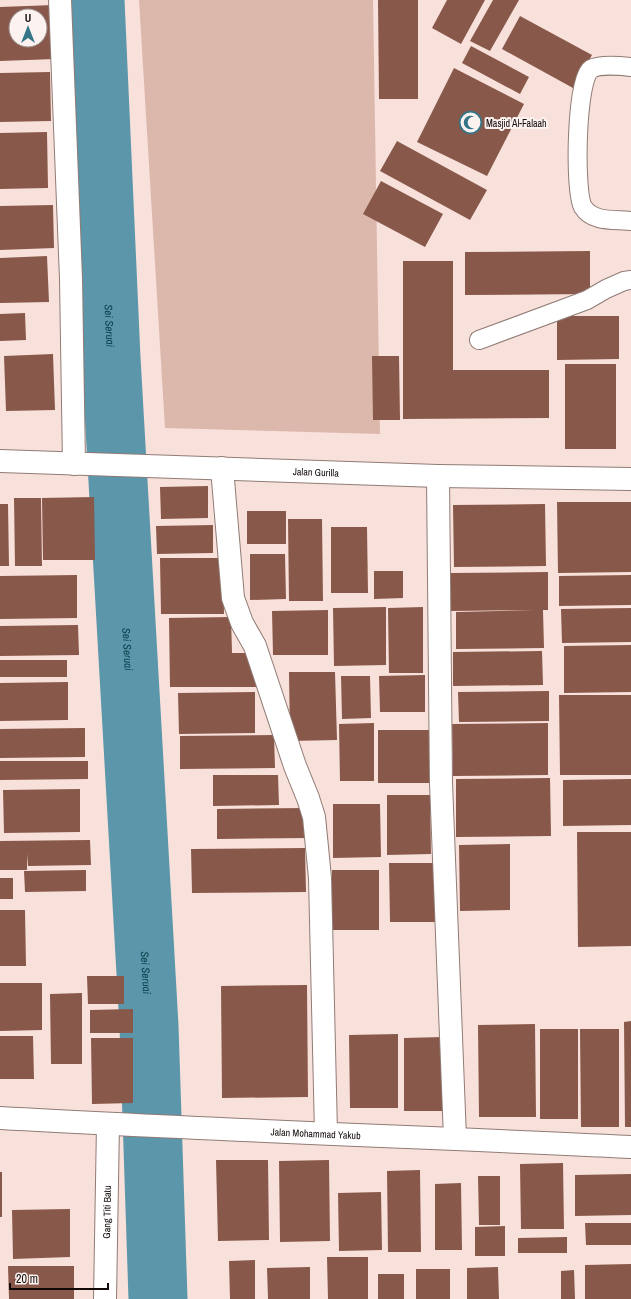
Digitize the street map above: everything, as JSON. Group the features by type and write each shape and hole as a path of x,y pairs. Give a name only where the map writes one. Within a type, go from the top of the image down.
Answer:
{"street":[{"path":"60,0 71,279 84,464"},
{"name":"Jalan Gurilla","path":"0,461 438,476 631,478"},
{"path":"222,468 233,598 242,623 255,646 294,766 308,798 314,817 320,878 326,1134"},
{"path":"438,476 441,784 455,1138"},
{"name":"Jalan Mohammad Yakub","path":"0,1118 631,1147"},
{"name":"Gang Titi Batu","path":"105,1299 108,1124"}],"lane":[{"path":"631,67 599,67 591,69 587,73 583,87 577,134 579,195 583,206 590,214 600,219 631,221"},
{"path":"479,340 587,300 606,289 624,281 631,280"}],"shaded area":[{"path":"139,0 373,0 380,434 165,428"}],"building":[{"path":"378,0 418,0 418,99 379,99"},
{"path":"447,0 485,0 461,44 432,28"},
{"path":"493,0 519,0 490,51 470,41"},
{"path":"54,5 55,59 0,61 0,7"},
{"path":"520,16 592,55 573,88 502,49"},
{"path":"471,46 529,77 520,94 462,63"},
{"name":"Masjid Al-Falaah","path":"454,68 524,104 487,176 417,142"},
{"path":"50,72 51,121 0,122 0,73"},
{"path":"47,132 48,188 0,189 0,133"},
{"path":"397,141 487,190 470,220 380,171"},
{"path":"381,181 443,214 425,247 363,214"},
{"path":"53,205 54,248 0,250 0,206"},
{"path":"590,251 590,294 465,295 465,252"},
{"path":"47,256 49,302 0,303 0,258"},
{"path":"403,261 453,261 453,370 549,370 549,418 403,419"},
{"path":"25,313 26,340 0,341 0,314"},
{"path":"557,316 619,316 619,359 557,360"},
{"path":"53,354 55,410 6,411 4,356"},
{"path":"372,356 399,356 400,420 373,420"},
{"path":"565,364 616,364 616,449 565,449"},
{"path":"208,486 208,518 161,519 160,487"},
{"path":"94,497 95,560 43,560 42,498"},
{"path":"14,498 41,498 42,566 15,566"},
{"path":"557,502 631,502 631,572 558,573"},
{"path":"0,504 8,504 9,566 0,566"},
{"path":"545,504 546,566 454,567 453,505"},
{"path":"247,511 286,511 286,544 247,544"},
{"path":"288,519 322,519 323,601 289,601"},
{"path":"213,525 213,553 157,554 156,526"},
{"path":"331,527 367,527 368,593 331,593"},
{"path":"250,554 285,554 286,599 250,600"},
{"path":"160,558 223,558 224,614 161,614"},
{"path":"374,571 403,571 403,598 374,599"},
{"path":"548,572 548,610 543,610 544,648 456,649 456,612 535,610 451,611 451,573"},
{"path":"77,575 77,618 0,619 0,576"},
{"path":"631,575 631,605 559,606 559,576"},
{"path":"386,607 386,665 334,666 333,608"},
{"path":"423,607 423,673 389,673 388,608"},
{"path":"631,608 631,642 562,643 561,609"},
{"path":"328,610 328,655 273,655 272,611"},
{"path":"231,617 232,653 255,653 256,687 170,687 169,618"},
{"path":"78,625 79,655 0,656 0,626"},
{"path":"631,645 631,692 564,693 564,646"},
{"path":"542,651 543,685 453,686 453,652"},
{"path":"0,660 67,660 67,677 0,677"},
{"path":"289,672 335,672 337,740 290,741"},
{"path":"425,675 425,712 380,712 379,676"},
{"path":"341,676 370,676 371,718 342,719"},
{"path":"68,682 68,720 0,721 0,683"},
{"path":"549,691 549,721 459,722 458,692"},
{"path":"255,692 255,733 179,734 178,693"},
{"path":"559,695 631,695 631,775 560,775"},
{"path":"374,723 374,781 340,781 339,724"},
{"path":"548,723 548,775 453,776 452,724"},
{"path":"85,728 85,757 0,758 0,729"},
{"path":"378,730 434,730 435,783 378,783"},
{"path":"274,735 275,768 180,769 180,736"},
{"path":"0,761 88,761 88,779 0,780"},
{"path":"213,775 278,775 279,805 213,806"},
{"path":"550,778 551,836 456,837 456,779"},
{"path":"631,779 631,825 563,826 563,780"},
{"path":"80,789 80,832 4,833 3,790"},
{"path":"387,795 430,795 431,854 387,855"},
{"path":"333,804 380,804 381,857 333,858"},
{"path":"307,808 307,838 217,839 217,809"},
{"path":"577,832 631,832 631,946 578,947"},
{"path":"90,840 91,865 28,866 27,854 27,870 0,870 0,841"},
{"path":"510,844 510,910 460,911 459,845"},
{"path":"305,848 306,892 192,893 191,849"},
{"path":"389,863 437,863 438,922 390,922"},
{"path":"86,870 86,891 25,892 24,871"},
{"path":"332,870 379,870 379,930 332,930"},
{"path":"0,878 13,878 13,899 0,899"},
{"path":"0,910 25,910 26,966 0,966"},
{"path":"87,976 124,976 124,1004 88,1004"},
{"path":"0,983 42,983 42,1030 0,1031"},
{"path":"307,985 308,1097 222,1098 221,986"},
{"path":"82,993 82,1064 51,1064 50,994"},
{"path":"133,1009 133,1033 90,1033 90,1010"},
{"path":"631,1021 631,1127 625,1127 624,1022"},
{"path":"535,1024 536,1117 479,1117 478,1025"},
{"path":"540,1029 578,1029 578,1119 540,1119"},
{"path":"580,1029 619,1029 619,1127 581,1127"},
{"path":"398,1034 398,1108 350,1108 349,1035"},
{"path":"0,1036 33,1036 34,1079 0,1079"},
{"path":"443,1037 444,1111 404,1111 404,1038"},
{"path":"91,1038 133,1038 133,1103 92,1104"},
{"path":"216,1160 268,1160 269,1240 218,1241"},
{"path":"329,1160 330,1241 280,1242 279,1161"},
{"path":"563,1163 564,1229 521,1229 520,1164"},
{"path":"420,1170 421,1252 388,1252 387,1171"},
{"path":"0,1172 2,1172 2,1217 0,1217"},
{"path":"631,1174 631,1215 575,1216 575,1175"},
{"path":"478,1176 500,1176 500,1225 479,1225"},
{"path":"461,1183 462,1250 435,1250 435,1184"},
{"path":"381,1192 382,1250 339,1251 338,1193"},
{"path":"70,1209 70,1257 13,1259 12,1210"},
{"path":"585,1223 631,1223 631,1245 586,1245"},
{"path":"505,1226 505,1256 475,1256 475,1227"},
{"path":"567,1237 567,1253 518,1253 518,1238"},
{"path":"327,1257 368,1257 368,1299 328,1299"},
{"path":"255,1260 255,1299 230,1299 229,1261"},
{"path":"631,1264 631,1299 585,1299 585,1265"},
{"path":"8,1266 74,1266 74,1299 9,1299"},
{"path":"310,1267 310,1299 268,1299 267,1268"},
{"path":"498,1267 499,1299 467,1299 467,1268"},
{"path":"416,1269 450,1269 450,1299 416,1299"},
{"path":"574,1270 575,1299 561,1299 561,1271"},
{"path":"378,1274 404,1274 404,1299 378,1299"}],"waterway":[{"name":"Sei Seruai","path":"95,0 111,358 149,1026 158,1299"}],"place":[{"name":"Masjid Al-Falaah","path":"471,123"}]}
